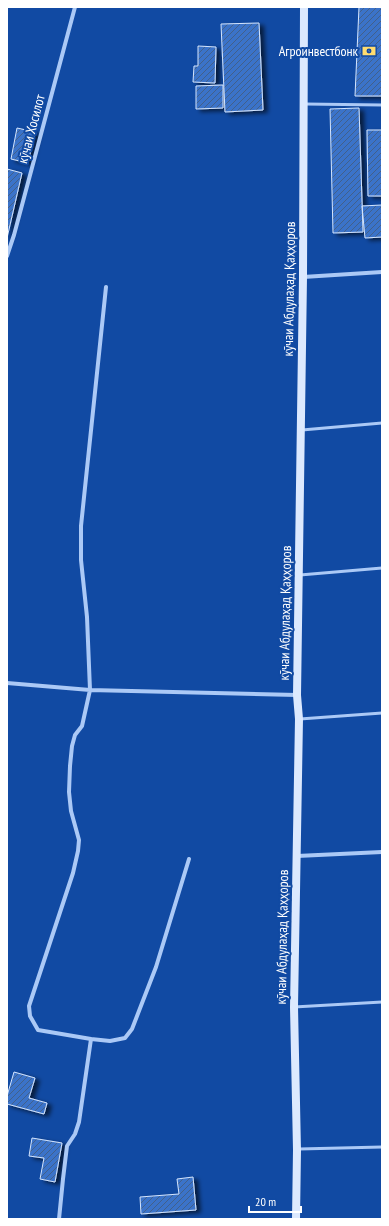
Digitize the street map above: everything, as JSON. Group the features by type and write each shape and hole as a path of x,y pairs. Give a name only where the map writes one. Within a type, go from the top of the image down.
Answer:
{"main road":[{"name":"кӯчаи Абдулаҳад Қаҳҳоров","path":"296,1219 297,1150 294,1007 299,719 297,695 303,277 304,7"}],"street":[{"name":"кӯчаи Хосилот","path":"7,256 14,235 75,7"},
{"path":"303,277 382,272"},
{"path":"106,287 81,526 81,560 87,617 90,690 82,726 75,735 72,746 70,766 69,792 71,811 78,840 78,851 73,873 29,1006 30,1016 38,1030 110,1041 125,1038 132,1029 156,967 189,859"},
{"path":"7,683 90,690 297,695"},
{"path":"297,856 382,852"},
{"path":"59,1219 67,1146 75,1134 79,1122 91,1039"}],"lane":[{"path":"303,104 382,106"},
{"path":"300,430 382,423"},
{"path":"298,575 382,568"},
{"path":"299,719 382,713"},
{"path":"294,1007 382,1002"},
{"path":"297,1150 382,1147"}],"building":[{"name":"Агроинвестбонк","path":"359,7 382,7 382,96 355,96"},
{"path":"259,23 263,110 225,112 221,24"},
{"path":"198,46 216,47 215,83 193,82 194,66 198,66"},
{"path":"223,85 223,108 196,109 196,86"},
{"path":"359,108 363,232 333,233 330,109"},
{"path":"17,128 35,132 28,163 11,159"},
{"path":"367,130 382,130 382,196 368,196"},
{"path":"7,169 22,173 7,238"},
{"path":"382,205 382,237 365,238 362,206"},
{"path":"14,1072 35,1078 29,1098 47,1103 44,1114 7,1104 7,1096"},
{"path":"32,1138 62,1143 55,1182 40,1179 44,1158 29,1156"},
{"path":"193,1177 196,1210 141,1214 140,1197 179,1194 177,1179"}],"place":[{"name":"Агроинвестбонк","path":"369,51"}]}
